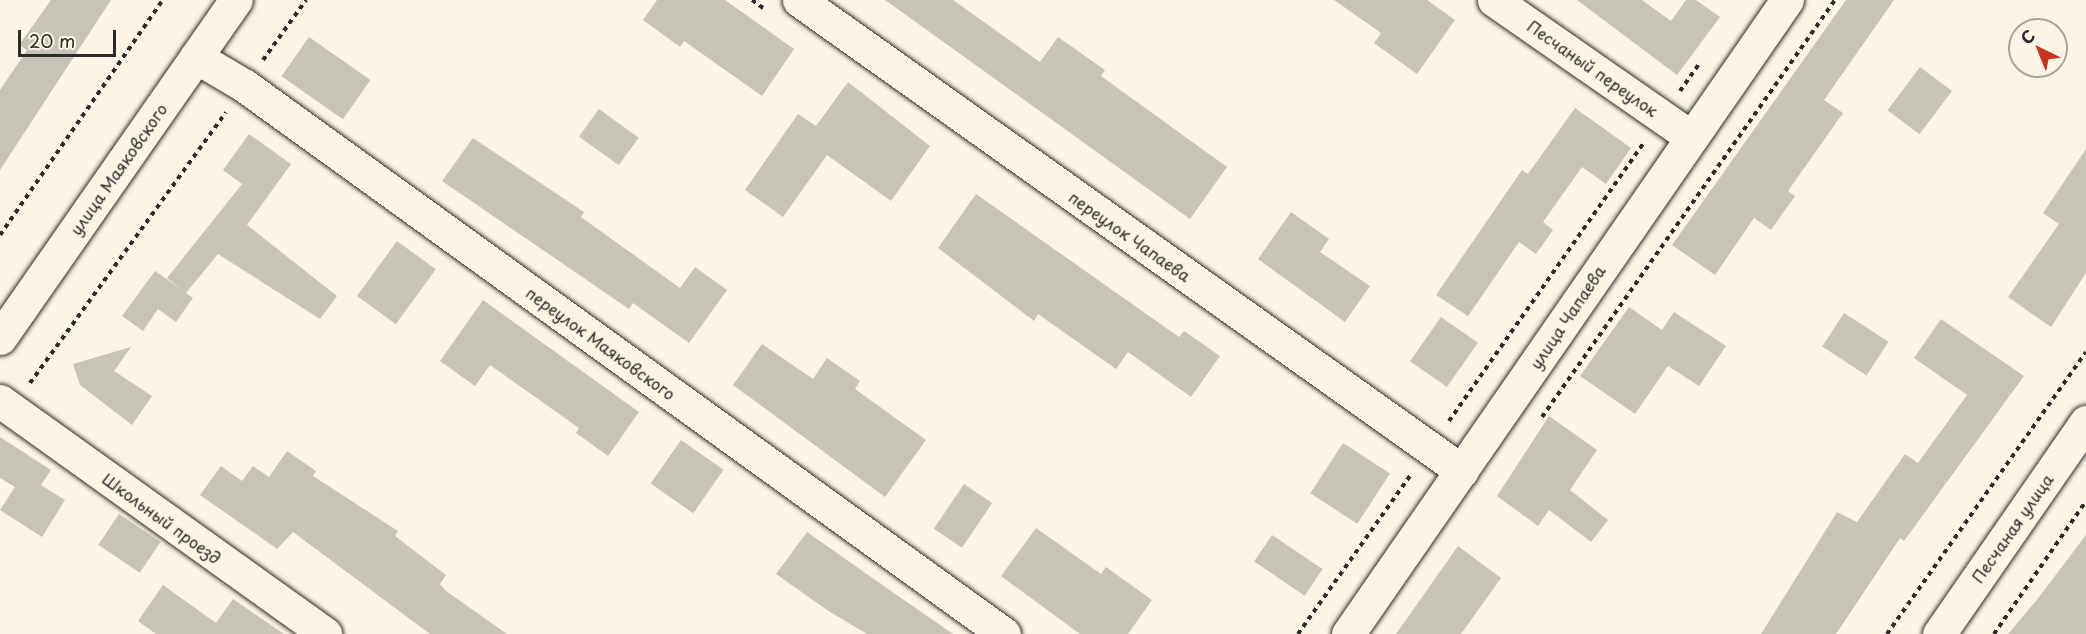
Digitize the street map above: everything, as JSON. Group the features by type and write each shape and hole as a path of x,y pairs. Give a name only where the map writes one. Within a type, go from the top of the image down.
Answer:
{"street":[{"name":"улица Маяковского","path":"0,338 236,0"},
{"name":"переулок Чапаева","path":"800,0 1462,471"},
{"name":"Песчаный переулок","path":"1494,0 1691,137"},
{"name":"улица Чапаева","path":"1348,634 1787,0"},
{"name":"переулок Маяковского","path":"196,57 245,86 1004,634"},
{"name":"Школьный проезд","path":"6,405 325,634"},
{"name":"Песчаная улица","path":"1939,634 2086,422"}],"path":[{"path":"0,235 163,0"},
{"path":"6,405 245,86 306,0"},
{"path":"1540,419 1835,0"},
{"path":"1298,634 1703,58"},
{"path":"1887,634 2086,352"},
{"path":"1994,634 2086,501"}],"building":[{"path":"51,0 111,0 0,170 0,90 27,50 19,45"},
{"path":"657,0 725,0 794,49 762,96 684,41 680,47 643,20"},
{"path":"885,0 953,0 1040,62 1058,37 1105,70 1101,76 1227,167 1190,219"},
{"path":"1334,0 1427,0 1455,20 1417,74 1374,43 1381,33"},
{"path":"1577,0 1642,0 1671,21 1686,0 1696,0 1720,17 1677,75"},
{"path":"1846,0 1894,0 1824,100 1843,113 1788,191 1795,196 1771,230 1754,218 1715,275 1672,245"},
{"path":"309,37 370,80 343,119 281,76"},
{"path":"1920,67 1952,91 1919,134 1888,110"},
{"path":"848,82 930,146 891,201 827,155 783,217 745,190 798,114 816,126"},
{"path":"1575,108 1631,148 1606,184 1582,167 1543,222 1553,230 1536,254 1519,242 1468,316 1436,295 1522,170 1528,174"},
{"path":"599,109 639,138 619,165 579,137"},
{"path":"249,134 291,164 247,225 337,296 320,319 218,254 186,293 193,298 176,322 158,309 143,331 122,316 155,271 181,289 167,278 242,184 223,170"},
{"path":"473,138 584,212 581,217 680,288 695,267 727,290 689,343 633,303 629,309 442,181"},
{"path":"2086,149 2086,273 2051,327 2008,297 2059,224 2043,213"},
{"path":"976,194 1179,337 1184,331 1220,356 1191,397 1128,352 1116,369 1038,314 1034,321 938,248"},
{"path":"1291,212 1329,239 1320,252 1370,286 1345,322 1258,259"},
{"path":"397,241 436,269 396,324 357,296"},
{"path":"483,300 639,412 608,456 576,433 579,428 490,365 475,386 440,361"},
{"path":"1629,307 1662,330 1674,312 1726,346 1699,386 1668,366 1635,414 1580,376"},
{"path":"1844,313 1888,342 1867,375 1822,347"},
{"path":"1441,317 1478,343 1447,387 1410,361"},
{"path":"1941,319 2024,376 1904,541 1900,538 1836,634 1761,634 1837,512 1857,522 1905,454 1918,463 1967,395 1914,358"},
{"path":"762,344 813,379 827,358 860,381 855,389 926,440 885,497 733,385"},
{"path":"131,347 114,371 152,396 132,425 80,385 73,364"},
{"path":"1549,416 1597,450 1570,490 1608,520 1591,542 1549,510 1538,526 1497,496"},
{"path":"0,437 51,470 41,485 65,500 42,537 0,510 15,487 0,478"},
{"path":"681,440 724,470 693,513 651,483"},
{"path":"1343,443 1390,473 1357,524 1310,493"},
{"path":"287,451 316,471 313,476 398,531 395,536 446,575 440,584 446,591 507,634 430,634 293,532 277,549 200,495 221,466 242,481 253,466 269,477"},
{"path":"964,484 992,503 962,548 934,529"},
{"path":"119,514 160,542 140,573 98,545"},
{"path":"1036,528 1101,574 1106,567 1152,600 1128,634 1080,634 1001,576"},
{"path":"807,532 953,634 867,634 827,610 776,574"},
{"path":"1272,535 1323,569 1305,596 1254,562"},
{"path":"2086,535 2086,634 2008,634 2036,601"},
{"path":"1458,546 1501,578 1461,634 1396,634"},
{"path":"163,585 216,623 233,599 284,634 156,634 138,621"}]}
